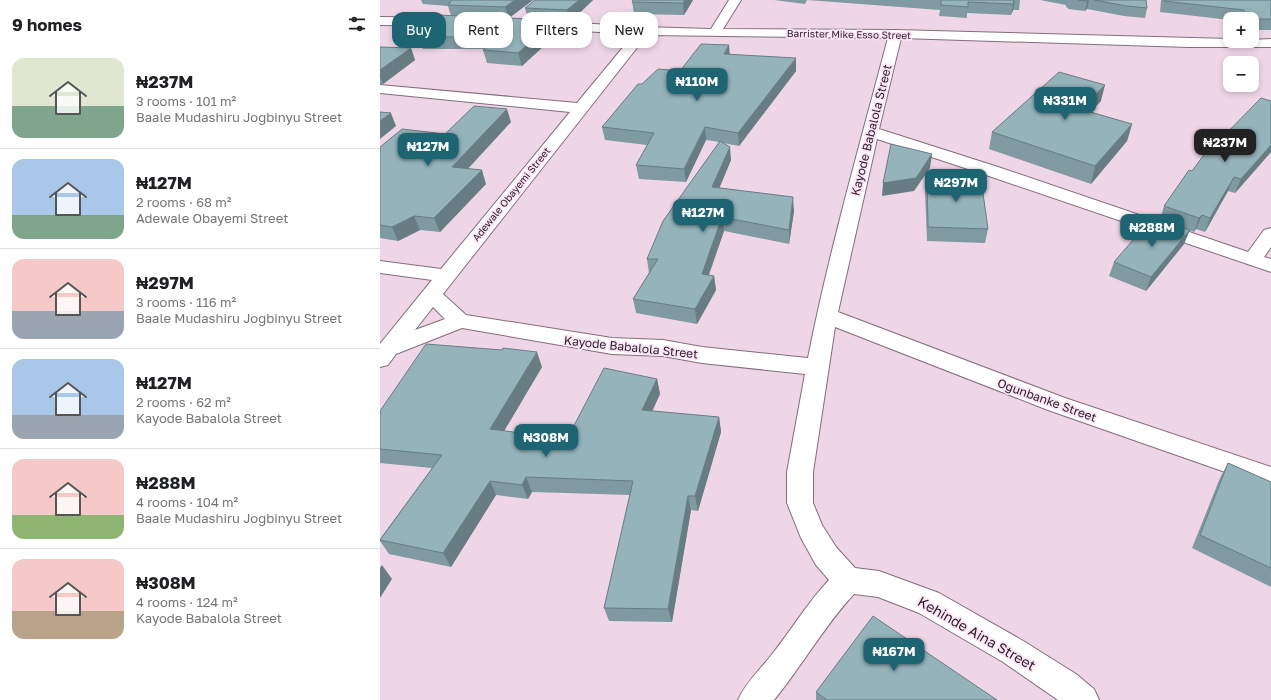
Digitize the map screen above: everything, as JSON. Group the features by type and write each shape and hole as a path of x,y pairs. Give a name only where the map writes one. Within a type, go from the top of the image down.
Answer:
{"street":[{"path":"715,32 735,0"},
{"name":"Barrister Mike Esso Street","path":"519,18 600,26"},
{"path":"380,22 454,22"},
{"name":"Barrister Mike Esso Street","path":"658,30 895,34 1181,43 1271,43"},
{"name":"Kayode Babalola Street","path":"848,580 826,556 811,530 800,503 800,472 826,315 895,34"},
{"name":"Adewale Obayemi Street","path":"384,354 629,48"},
{"path":"380,89 581,108"},
{"path":"871,132 1271,266"},
{"path":"1252,259 1271,234"},
{"path":"380,267 446,276"},
{"path":"384,354 460,321 432,295"},
{"name":"Ogunbanke Street","path":"826,315 1042,399 1143,435 1235,464 1271,478"},
{"name":"Kayode Babalola Street","path":"460,321 612,346 649,347 817,367"},
{"path":"754,700 784,665 830,598 848,580"},
{"name":"Kehinde Aina Street","path":"848,580 879,584 929,603 1014,652 1065,685 1083,700"}],"building":[{"path":"452,0 515,0 505,7 448,5"},
{"path":"535,0 579,0 567,10 525,8"},
{"path":"633,0 685,0 683,3 632,2"},
{"path":"941,0 1014,0 1013,4 968,2 968,7 941,5"},
{"path":"1094,0 1146,0 1147,8 1127,6"},
{"path":"1271,0 1271,19 1259,19 1259,12 1245,12 1244,10 1164,1"},
{"path":"446,15 454,16 454,37 446,37"},
{"path":"513,18 521,19 521,48 524,48 518,53 483,50 485,48 513,48"},
{"path":"701,44 729,45 724,54 796,58 738,133 705,127 684,169 636,165 654,133 602,127 638,84 642,84 658,69 680,71"},
{"path":"380,47 411,48 380,70"},
{"path":"1059,72 1105,85 1080,109 1132,124 1095,166 992,132"},
{"path":"1261,98 1271,101 1271,145 1241,179 1234,177 1210,218 1202,215 1199,218 1164,206 1189,170 1192,171 1209,148 1211,149"},
{"path":"474,106 507,109 452,167 482,170 434,218 414,216 392,227 380,225 380,147 402,129 445,134"},
{"path":"380,112 391,113 380,121"},
{"path":"720,141 730,147 712,187 793,197 789,230 722,217 702,274 714,276 695,309 633,299 658,259 647,259 663,221"},
{"path":"891,144 932,154 916,178 883,183"},
{"path":"927,177 981,179 988,229 928,227"},
{"path":"1156,219 1190,230 1151,277 1114,262 1139,233 1145,235"},
{"path":"426,344 502,350 503,348 537,352 490,429 567,439 604,368 657,379 642,410 719,417 695,496 688,496 668,609 604,608 633,481 526,477 522,485 490,481 443,553 380,540 442,455 380,449 380,411"},
{"path":"1228,463 1271,482 1271,568 1200,535"},
{"path":"873,616 997,700 827,700 816,692"}]}
